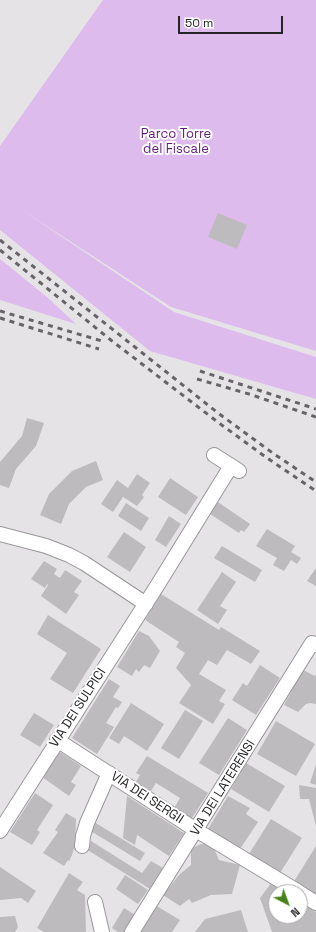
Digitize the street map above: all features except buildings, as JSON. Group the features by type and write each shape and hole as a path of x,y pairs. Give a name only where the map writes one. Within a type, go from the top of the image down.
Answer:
{"street":[{"name":"VIA DEI SULPICI","path":"0,831 57,740 235,469 214,455"},
{"path":"0,534 41,544 69,555 84,563 146,604"},
{"name":"VIA DEI LATERENSI","path":"132,932 314,644"},
{"name":"VIA DEI SERGII","path":"57,740 196,830 286,884"},
{"path":"82,846 87,823 109,774"},
{"path":"95,902 102,932"}],"green space":[{"name":"Parco Torre del Fiscale","path":"103,0 316,0 316,351 171,307 16,206 174,312 316,357 316,399 150,351 0,230 0,146"},
{"path":"0,259 47,297 76,324 0,300"}],"railway":[{"path":"0,240 218,413 274,454 316,482"},
{"path":"0,250 112,341 219,423 316,491"},
{"path":"0,311 102,341"},
{"path":"0,318 99,349"},
{"path":"200,371 316,409"},
{"path":"197,379 249,394 316,417"}]}
